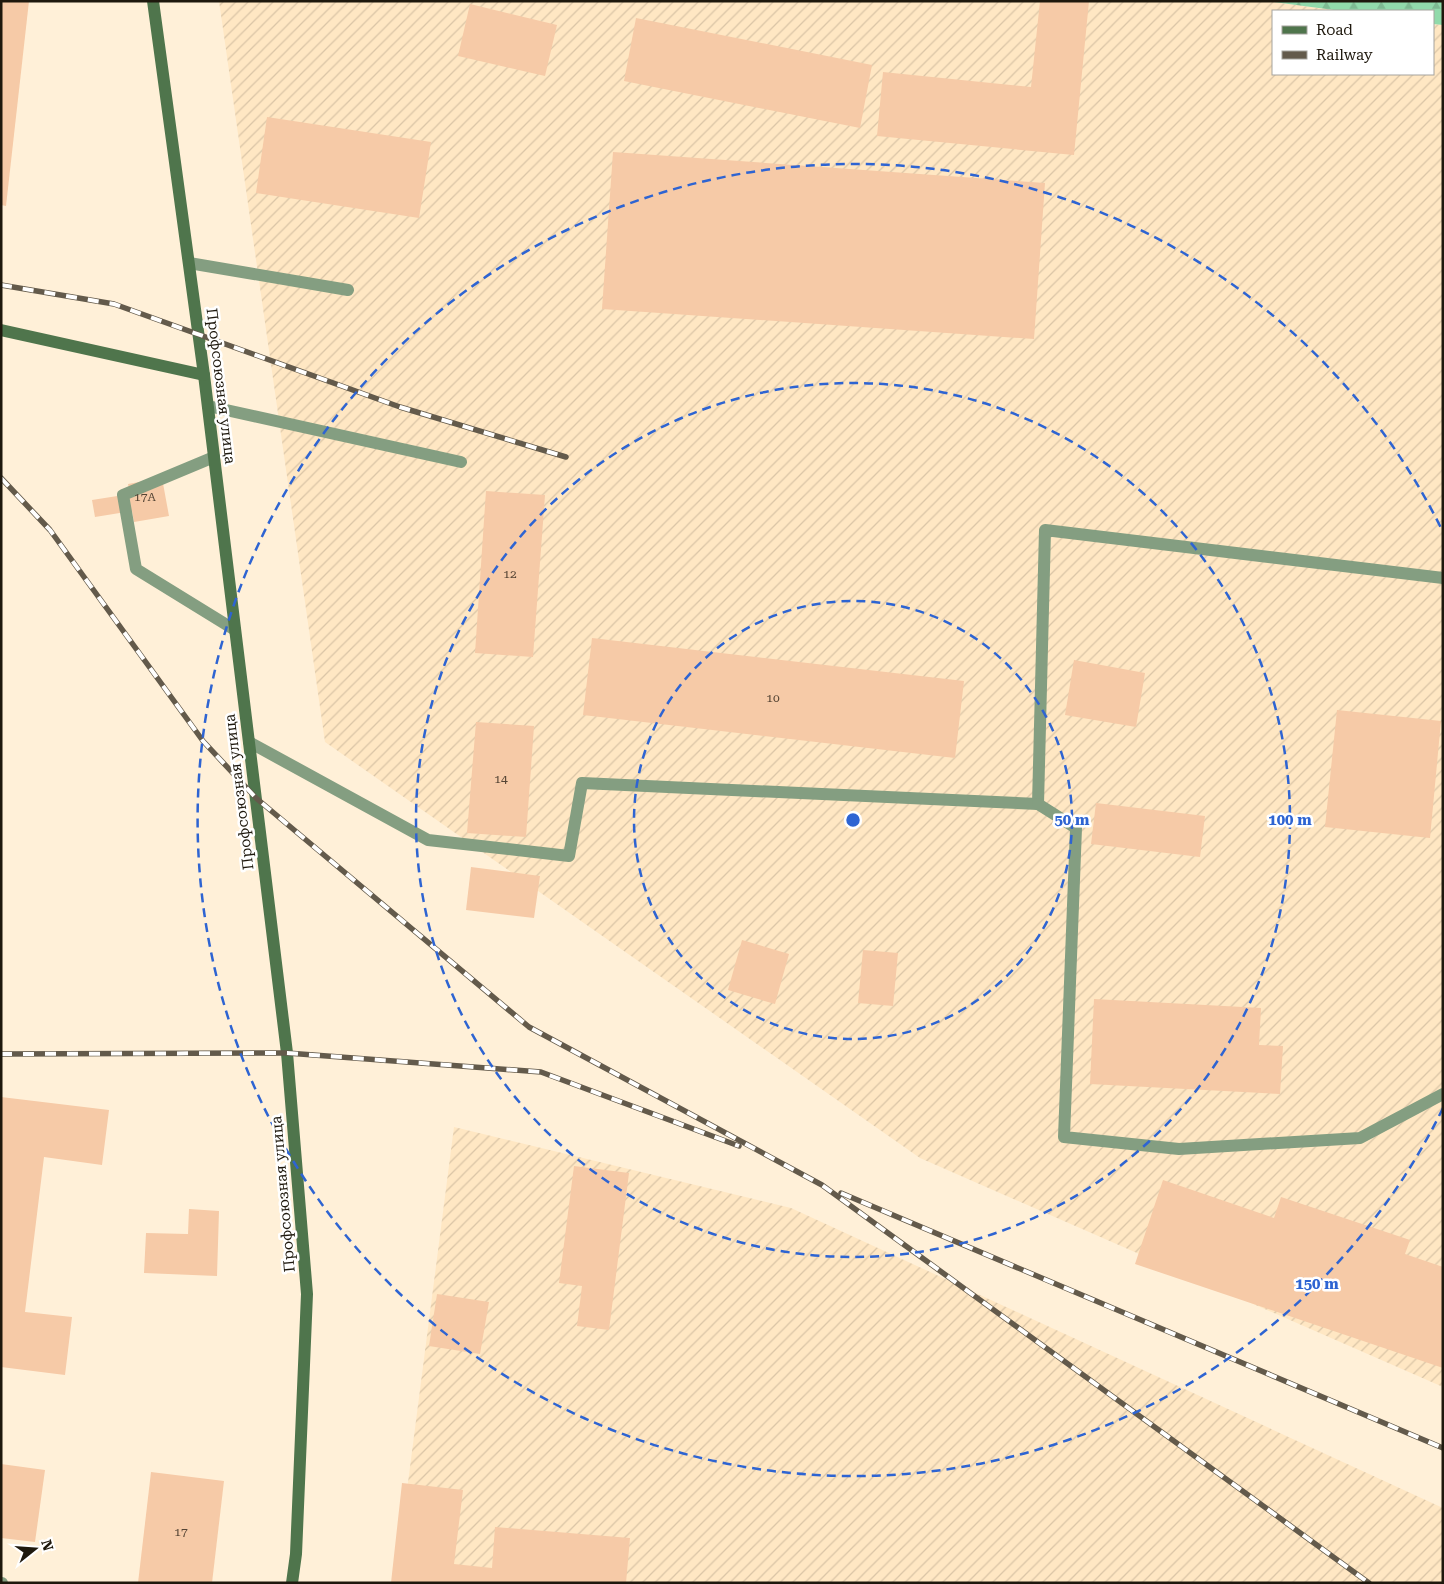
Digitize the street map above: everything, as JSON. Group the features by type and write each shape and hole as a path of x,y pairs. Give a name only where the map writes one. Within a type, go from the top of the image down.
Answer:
{"main road":[{"name":"Профсоюзная улица","path":"153,1 208,406 287,1054 307,1294 296,1554 292,1583"},
{"path":"1,330 204,375"}],"street":[{"path":"189,263 348,290"},
{"path":"208,406 461,462"},
{"path":"214,457 123,495 136,569 235,630"},
{"path":"1038,804 1045,530 1443,578"},
{"path":"249,742 428,840 569,856 582,783 1038,804 1076,828 1064,1137 1179,1149 1360,1138 1443,1094"}],"shaded area":[{"path":"219,1 1266,1 1333,10 1272,10 1272,75 1434,75 1434,24 1443,25 1443,1387 920,1158 325,742"},
{"path":"454,1127 791,1208 1443,1508 1443,1583 395,1583"}],"green space":[{"path":"1266,1 1443,1 1443,25 1434,24 1434,10 1334,10"}],"building":[{"path":"1,1 29,1 6,206 1,205"},
{"path":"1040,1 1089,1 1074,155 877,136 883,72 1031,87"},
{"path":"470,4 557,25 545,76 458,56"},
{"path":"636,18 872,65 860,128 624,81"},
{"path":"267,117 431,142 419,218 256,193"},
{"path":"613,152 1045,183 1034,339 602,309"},
{"path":"162,478 169,516 134,522 132,511 95,517 92,500 130,494 128,484"},
{"path":"486,491 545,495 533,657 475,653"},
{"path":"592,638 964,681 955,758 583,715"},
{"path":"1074,660 1145,673 1136,727 1065,715"},
{"path":"1337,710 1441,721 1430,838 1325,827"},
{"path":"476,722 534,726 526,837 467,833"},
{"path":"1096,803 1205,816 1200,857 1091,844"},
{"path":"471,867 540,876 534,918 466,910"},
{"path":"742,940 789,954 775,1004 728,990"},
{"path":"863,950 898,953 893,1006 858,1003"},
{"path":"1094,999 1261,1008 1259,1045 1283,1046 1280,1094 1090,1084"},
{"path":"1,1097 109,1110 102,1165 44,1157 25,1312 72,1317 65,1375 1,1367"},
{"path":"574,1166 629,1173 609,1330 577,1326 582,1286 559,1283"},
{"path":"1163,1180 1274,1218 1281,1197 1410,1240 1405,1254 1443,1267 1443,1368 1135,1264"},
{"path":"189,1209 219,1211 217,1276 144,1273 146,1233 188,1234"},
{"path":"437,1294 489,1302 480,1354 429,1346"},
{"path":"1,1464 45,1470 35,1542 1,1538"},
{"path":"151,1472 224,1481 212,1583 138,1583"},
{"path":"402,1483 463,1490 454,1564 492,1568 495,1527 630,1538 626,1583 391,1583"}],"railway":[{"path":"1,285 114,304 400,407 566,457"},
{"path":"1,478 50,530 203,741 256,798 529,1027 822,1185 1369,1583"},
{"path":"1,1054 287,1053 541,1072 739,1146"},
{"path":"841,1193 1443,1448"}]}
